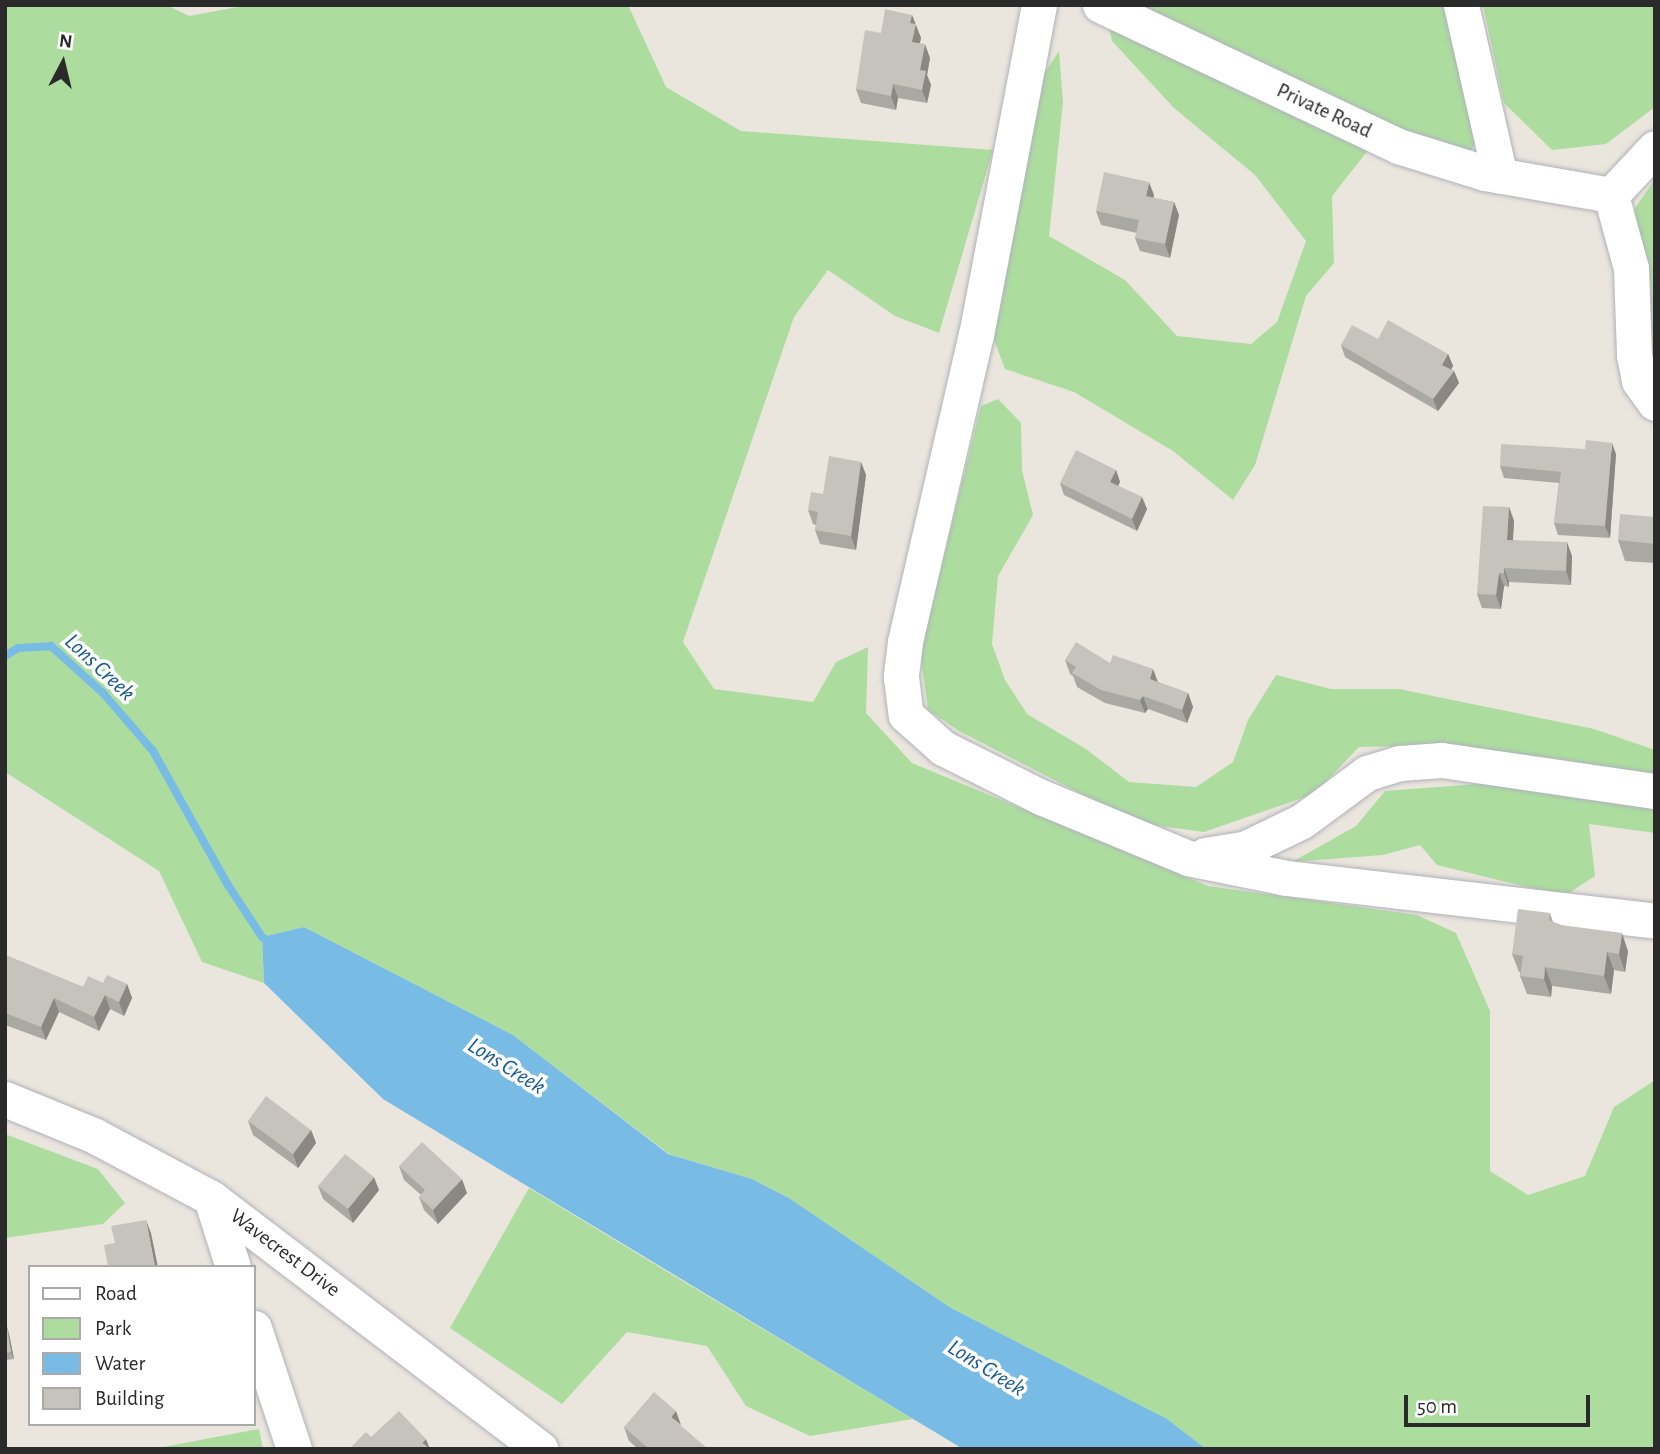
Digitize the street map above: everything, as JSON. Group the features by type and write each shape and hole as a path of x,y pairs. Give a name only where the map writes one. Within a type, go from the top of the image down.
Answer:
{"street":[{"path":"1039,5 976,334 905,642 901,677 905,715 943,748 1041,797 1188,858 1286,878 1655,922"},
{"name":"Private Road","path":"1100,5 1398,146 1500,176 1558,189 1611,195"},
{"path":"1461,5 1500,176"},
{"path":"1655,148 1611,195 1631,268 1634,355 1640,381 1655,403"},
{"path":"1188,858 1244,849 1302,821 1367,773 1400,762 1441,760 1655,791"},
{"name":"Wavecrest Drive","path":"5,1099 95,1136 211,1198 540,1449"},
{"path":"211,1198 232,1265"},
{"path":"256,1334 294,1449"}],"green space":[{"path":"5,5 167,5 189,16 248,5 628,5 666,87 741,131 993,150 939,333 895,316 828,270 794,317 683,642 714,689 813,702 836,662 868,647 866,713 912,763 1208,886 1417,915 1456,933 1490,1011 1490,1171 1528,1195 1585,1176 1614,1107 1655,1080 1655,1449 1206,1449 1166,1419 951,1308 789,1198 752,1179 669,1154 513,1035 304,927 262,937 264,983 202,962 159,871 5,772"},
{"path":"1131,5 1449,5 1477,140 1471,151 1437,145"},
{"path":"1483,5 1655,5 1655,107 1606,144 1552,150 1504,103"},
{"path":"1107,18 1369,149 1332,196 1334,263 1306,296 1255,465 1233,500 1173,451 1074,392 1005,369 994,340 997,277 1028,98 1059,51 1063,102 1049,236 1125,280 1177,336 1251,344 1277,322 1306,241 1255,175 1174,108 1112,41"},
{"path":"1655,179 1655,356 1640,325 1629,217"},
{"path":"998,399 1021,423 1022,470 1033,515 998,576 992,644 1005,680 1027,714 1086,749 1129,782 1196,787 1233,762 1248,720 1276,675 1331,689 1399,689 1594,729 1655,750 1655,780 1418,746 1359,747 1314,794 1204,832 1138,823 959,731 928,710 920,653 981,406"},
{"path":"1528,780 1655,803 1655,833 1589,824 1595,876 1564,896 1437,865 1420,845 1383,855 1292,862 1356,826 1385,791"},
{"path":"5,1134 98,1169 125,1203 103,1224 5,1238"},
{"path":"529,1188 913,1419 810,1436 746,1406 707,1346 627,1332 562,1404 450,1328"},
{"path":"259,1429 263,1449 152,1449"}],"water":[{"path":"304,927 513,1035 668,1154 752,1179 789,1198 951,1308 1167,1419 1206,1449 963,1449 383,1099 264,983 262,937"}],"building":[{"path":"885,9 912,15 910,23 916,24 912,42 925,44 920,70 926,71 922,90 893,84 891,96 856,89 865,30 881,33"},
{"path":"1104,172 1149,182 1146,196 1174,202 1165,244 1135,238 1139,220 1096,211"},
{"path":"1388,320 1448,354 1442,365 1454,371 1433,399 1341,345 1352,325 1378,339"},
{"path":"1586,440 1612,443 1605,526 1554,523 1561,472 1500,466 1501,444 1585,449"},
{"path":"1076,450 1116,470 1110,482 1142,497 1132,519 1060,483"},
{"path":"829,456 861,462 851,536 815,530 818,512 808,510 811,492 823,494"},
{"path":"1483,506 1509,507 1507,540 1567,542 1566,571 1504,568 1504,573 1499,573 1496,595 1477,594"},
{"path":"1620,514 1655,517 1655,544 1618,540"},
{"path":"1076,642 1110,663 1113,655 1153,669 1150,679 1188,693 1182,710 1143,696 1140,700 1101,690 1072,673 1076,667 1065,660"},
{"path":"1518,909 1550,913 1549,920 1561,925 1622,933 1619,954 1607,952 1604,976 1545,967 1544,979 1520,976 1523,956 1512,954"},
{"path":"5,955 83,987 88,976 103,983 107,975 127,984 119,1002 105,995 94,1017 54,998 41,1027 5,1013"},
{"path":"266,1096 311,1130 293,1154 248,1121"},
{"path":"422,1142 462,1179 433,1210 419,1197 425,1190 399,1166"},
{"path":"345,1154 374,1177 348,1209 318,1186"},
{"path":"146,1220 155,1265 108,1265 104,1245 115,1243 111,1226"},
{"path":"5,1327 11,1352 5,1353"},
{"path":"654,1392 676,1411 671,1417 708,1449 649,1449 624,1427"},
{"path":"399,1411 426,1439 422,1443 430,1449 355,1449 352,1446 366,1432 371,1437"}],"waterway":[{"name":"Lons Creek","path":"5,656 18,648 51,646 103,693 153,751 228,885 262,937 270,942"}]}
